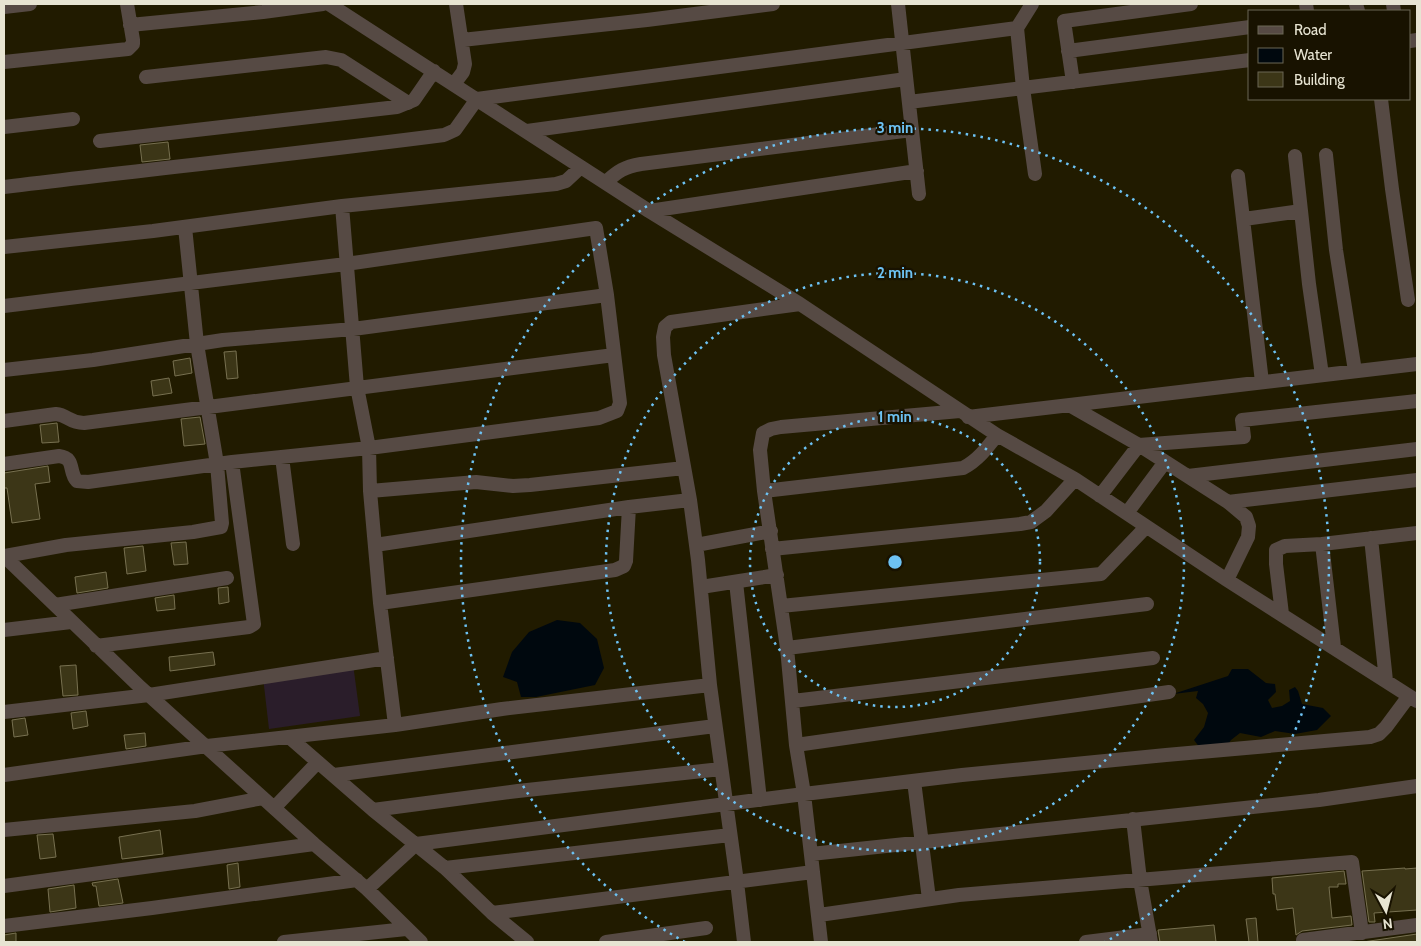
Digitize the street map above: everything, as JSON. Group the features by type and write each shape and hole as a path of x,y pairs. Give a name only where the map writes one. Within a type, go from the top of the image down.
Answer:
{"street":[{"path":"7,6 30,4"},
{"path":"4,62 128,49 132,44 128,4"},
{"path":"130,25 261,8 323,4"},
{"path":"4,926 362,884 416,844 914,781 1157,756 1370,737 1379,734 1413,698 1227,580 1146,527 1128,513 964,414 800,304 649,211 329,4"},
{"path":"454,84 465,68 456,4"},
{"path":"462,40 773,4"},
{"path":"898,4 919,194"},
{"path":"1032,4 1018,28 1023,88 1035,174"},
{"path":"1073,82 1064,21 1191,4"},
{"path":"4,187 314,152 444,135 456,130 477,99 1018,28"},
{"path":"1068,51 1248,28"},
{"path":"146,77 326,57 341,60 408,104"},
{"path":"909,102 1248,60"},
{"path":"100,141 398,107 414,100 434,71"},
{"path":"527,131 906,79"},
{"path":"1382,100 1392,189 1408,300"},
{"path":"4,127 73,119"},
{"path":"606,182 628,166 912,130"},
{"path":"1326,155 1336,250 1355,372"},
{"path":"1295,156 1309,284 1322,375"},
{"path":"4,248 342,206 556,184 566,180 582,167"},
{"path":"649,211 917,171"},
{"path":"1238,176 1262,382"},
{"path":"342,206 358,387 369,448 370,491 380,603 395,724"},
{"path":"1244,219 1300,210"},
{"path":"4,556 66,545 193,532 221,527 216,464 198,344 184,227"},
{"path":"4,306 346,264 596,228 607,294 620,403 617,411 599,418 369,448 232,462 81,482 74,478 68,458 63,456 4,464"},
{"path":"4,370 93,360 223,340 353,329 607,294"},
{"path":"744,942 715,726 690,500 664,355 663,337 665,326 671,322 800,304"},
{"path":"4,422 61,414 73,422 84,423 614,355"},
{"path":"821,942 804,794 796,745 787,648 764,491 760,450 763,433 771,429 1068,405 1417,364"},
{"path":"1100,496 1139,445 1244,437 1242,420 1417,401"},
{"path":"1068,405 1139,445 1228,502 1246,517 1249,526 1248,537 1227,580"},
{"path":"764,491 963,468 980,456 997,435"},
{"path":"1188,476 1417,449"},
{"path":"282,457 293,544"},
{"path":"96,646 249,627 254,624 232,462"},
{"path":"1128,513 1165,462"},
{"path":"370,491 476,482 513,486 530,485 684,468"},
{"path":"772,549 1031,522 1046,511 1075,480"},
{"path":"1228,502 1417,480"},
{"path":"375,545 629,507 690,500"},
{"path":"380,603 615,570 624,566 626,561 629,507"},
{"path":"781,606 1101,574 1146,527"},
{"path":"696,545 770,531"},
{"path":"1282,614 1276,550 1285,546 1417,534"},
{"path":"1371,538 1386,680"},
{"path":"1322,544 1334,647"},
{"path":"4,556 149,696 207,746 314,844 362,884 421,942"},
{"path":"700,587 777,575"},
{"path":"54,605 227,578"},
{"path":"736,582 760,800"},
{"path":"787,648 1147,604"},
{"path":"4,630 71,622"},
{"path":"4,712 149,696 387,658"},
{"path":"792,701 1153,658"},
{"path":"4,775 207,746 710,685"},
{"path":"796,745 1169,692"},
{"path":"334,776 715,726"},
{"path":"289,737 373,810 445,868 492,913 527,942"},
{"path":"274,808 318,762"},
{"path":"373,810 721,769"},
{"path":"914,781 929,899"},
{"path":"811,854 1320,800 1417,786"},
{"path":"4,830 195,811 263,798"},
{"path":"1086,942 1151,938 1140,880 1133,819"},
{"path":"445,868 730,835"},
{"path":"4,886 314,844"},
{"path":"819,916 968,894 1352,862 1362,933"},
{"path":"492,913 813,872"},
{"path":"1303,940 1417,925"},
{"path":"284,942 406,928"},
{"path":"606,942 706,928"}],"shaded area":[{"path":"353,664 360,716 269,729 263,677"}],"water":[{"path":"557,620 580,623 597,639 604,668 595,685 536,697 521,697 517,682 503,677 512,652 529,632"},
{"path":"1232,669 1248,669 1266,683 1275,684 1276,692 1268,700 1272,708 1282,706 1290,701 1289,690 1295,687 1302,704 1323,708 1331,716 1317,730 1295,734 1275,731 1261,737 1240,733 1227,746 1200,748 1194,740 1204,727 1208,713 1203,704 1196,698 1198,691 1173,694 1228,676"}],"building":[{"path":"168,142 170,159 142,162 140,145"},
{"path":"236,351 238,378 227,379 224,352"},
{"path":"190,358 192,373 175,376 173,361"},
{"path":"169,378 172,393 153,396 151,381"},
{"path":"200,417 205,444 184,446 181,419"},
{"path":"57,423 59,442 42,443 40,425"},
{"path":"48,466 50,482 35,484 40,519 12,523 7,488 4,488 4,473"},
{"path":"186,542 188,564 174,565 171,543"},
{"path":"143,546 146,571 127,574 124,548"},
{"path":"106,572 108,588 77,593 75,577"},
{"path":"228,587 229,602 219,604 218,588"},
{"path":"174,595 175,609 157,611 155,598"},
{"path":"213,652 215,665 170,671 169,657"},
{"path":"76,665 78,695 63,696 60,666"},
{"path":"86,711 88,726 73,729 71,713"},
{"path":"25,718 28,735 14,737 12,720"},
{"path":"145,733 146,746 126,749 124,735"},
{"path":"160,830 163,854 122,859 119,837"},
{"path":"53,834 56,857 40,859 37,835"},
{"path":"238,863 240,887 229,889 227,865"},
{"path":"1417,868 1417,910 1374,913 1375,922 1369,922 1362,871"},
{"path":"1344,871 1346,884 1338,884 1338,887 1329,887 1332,918 1351,916 1352,925 1302,931 1296,935 1293,908 1277,910 1272,878"},
{"path":"118,879 123,903 99,906 96,886 93,886 92,883"},
{"path":"74,885 76,908 50,912 48,889"},
{"path":"1256,918 1258,942 1249,942 1246,919"},
{"path":"1214,925 1216,942 1160,942 1158,930"},
{"path":"16,933 16,942 4,942 4,935"},
{"path":"1417,934 1417,942 1363,942"}]}
